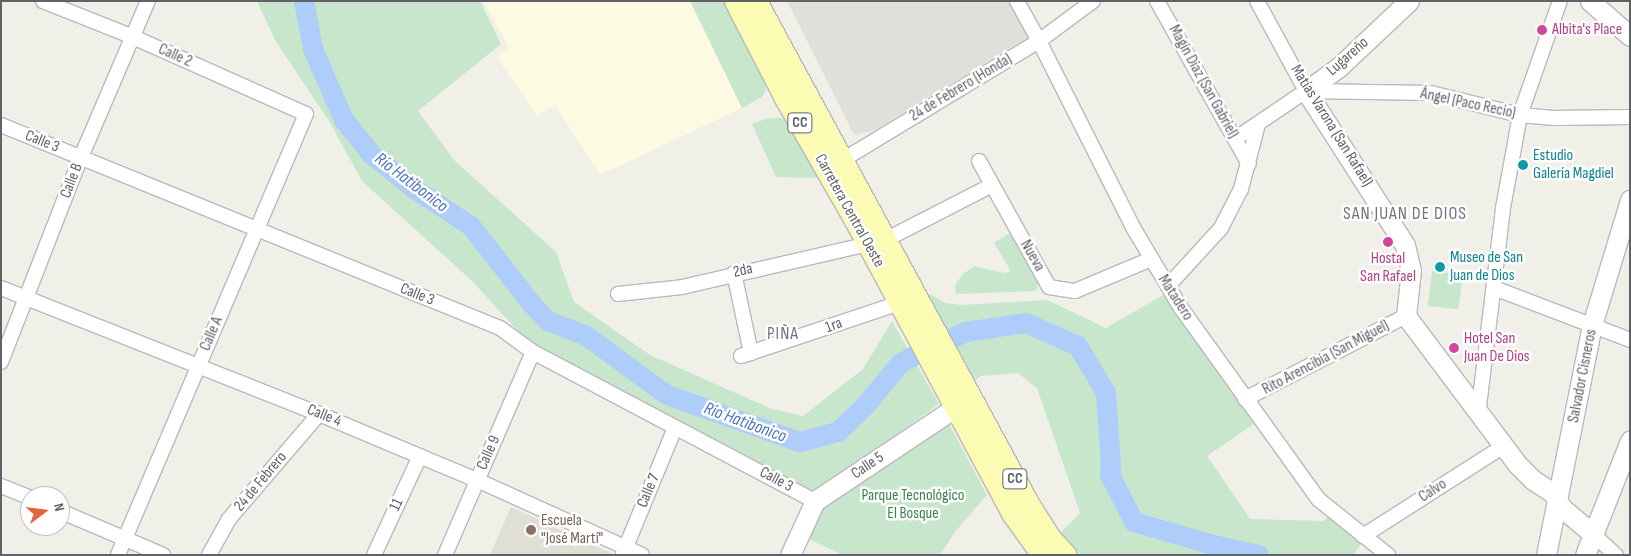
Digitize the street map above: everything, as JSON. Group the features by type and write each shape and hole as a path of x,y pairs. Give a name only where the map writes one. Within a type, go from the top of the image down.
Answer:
{"main road":[{"name":"Carretera Central Oeste","path":"735,1 785,98 834,165"},
{"name":"Carretera Central Oeste","path":"756,1 834,165 876,242 906,304 959,396 1050,538 1066,555"},
{"name":"CC","path":"959,396 1012,512 1039,554"}],"street":[{"name":"Calle B","path":"1,362 81,157 148,1"},
{"name":"Matadero","path":"1017,1 1150,260 1245,400 1318,499 1388,555"},
{"name":"24 de Febrero (Honda)","path":"834,165 1039,41 1093,1"},
{"name":"Magín Díaz (San Gabriel)","path":"1157,1 1249,164"},
{"name":"Matías Varona (San Rafael)","path":"1257,1 1306,91 1405,245 1411,270 1406,316"},
{"name":"Lugareño","path":"1235,139 1339,67 1408,1"},
{"path":"1478,415 1503,208 1520,114 1560,1"},
{"path":"1590,1 1630,36"},
{"name":"Calle 2","path":"47,2 133,37 306,114"},
{"name":"Ángel (Paco Recio)","path":"1306,91 1431,92 1520,114 1554,118 1630,117"},
{"name":"Calle A","path":"118,555 306,114"},
{"path":"1168,286 1220,228 1241,189 1258,124"},
{"name":"Calle 3","path":"1,125 257,231 500,328 533,352 815,500"},
{"name":"Nueva","path":"979,161 1050,286 1074,291 1150,260"},
{"path":"876,242 992,185"},
{"name":"Salvador Cisneros","path":"1546,555 1592,325 1630,200"},
{"name":"2da","path":"618,294 682,287 734,273 876,242"},
{"name":"1ra","path":"734,273 746,355 906,304"},
{"name":"Calle 4","path":"1,288 420,456 477,480 624,551 642,555"},
{"path":"1494,288 1630,340"},
{"path":"1406,316 1502,447 1533,480 1557,497 1616,555"},
{"name":"Rito Arencibia (San Miguel)","path":"1245,400 1406,316"},
{"name":"Calle 9","path":"445,555 533,352"},
{"name":"Calle 5","path":"815,500 959,396"},
{"name":"24 de Febrero","path":"209,555 229,519 319,414"},
{"name":"Calle 7","path":"624,551 675,428"},
{"path":"1585,555 1592,533 1630,441"},
{"name":"Calvo","path":"1363,536 1502,447"},
{"name":"11","path":"374,555 420,456"},
{"path":"1,486 20,494"},
{"path":"790,555 815,500"},
{"path":"70,515 162,555"}],"shaded area":[{"path":"483,1 690,1 742,108 600,175 555,105 537,116 497,57 509,47"},
{"path":"787,1 1012,1 1032,35 875,130 854,135"},
{"name":"Escuela \"José Martí\"","path":"511,507 613,554 613,555 490,555"}],"green space":[{"path":"257,1 480,1 501,44 418,111 455,161 556,252 574,302 650,355 772,409 803,416 863,369 892,321 939,404 815,493 677,427 527,341 472,281 362,181 329,121 275,40"},
{"path":"690,1 725,1 764,80 766,89 762,97 742,108"},
{"path":"768,118 782,118 820,178 776,177 752,124"},
{"path":"1010,233 1039,284 1036,291 956,294 955,285 963,274 975,266 1003,273 1011,271 994,243"},
{"path":"1432,271 1463,275 1459,310 1428,306"},
{"path":"1167,293 1255,423 1207,456 1250,519 1324,521 1330,515 1364,540 1353,555 1081,555 1060,533 1080,513 1037,388 1018,373 981,376 972,383 927,297 930,294 945,303 961,305 1047,300 1106,328"},
{"name":"Parque Tecnológico El Bosque","path":"948,422 987,495 955,532 940,555 843,555 809,539 823,509"}],"waterway":[{"name":"Río Hatibonico","path":"304,1 313,49 344,120 372,155 416,190 471,226 531,303 548,321 585,335 667,395 800,442 838,432 866,405 900,364 912,357 966,332 1026,323 1078,346 1106,393 1110,475 1134,522 1213,545 1259,555"}],"place":[{"name":"Albita's Place","path":"1542,30"},
{"name":"Estudio Galería Magdiel","path":"1523,165"},
{"name":"Hostal San Rafael","path":"1388,242"},
{"name":"Museo de San Juan de Dios","path":"1440,267"},
{"name":"Hotel San Juan De Dios","path":"1454,348"},
{"name":"Escuela \"José Martí\"","path":"531,530"}],"district":[{"name":"SAN JUAN DE DIOS","path":"1405,214"},
{"name":"PIÑA","path":"783,334"}]}
